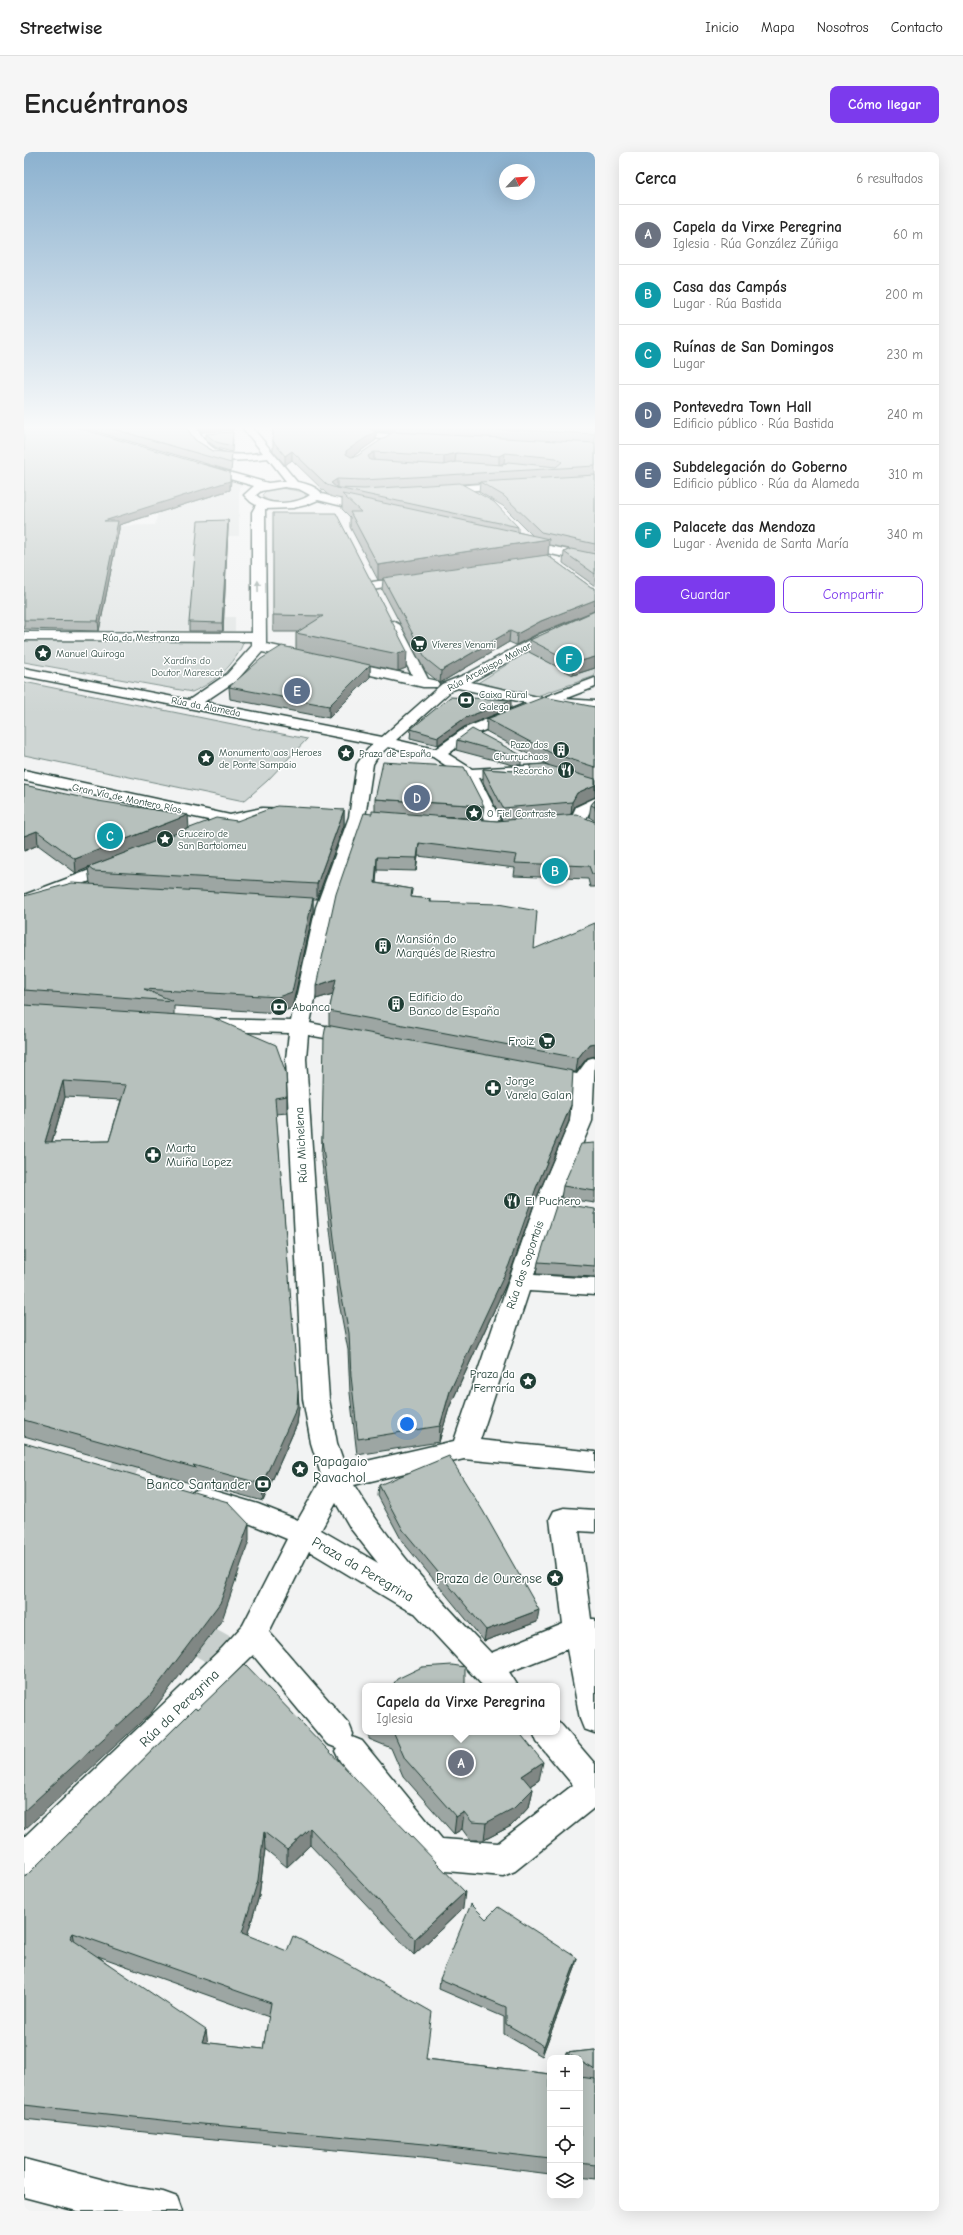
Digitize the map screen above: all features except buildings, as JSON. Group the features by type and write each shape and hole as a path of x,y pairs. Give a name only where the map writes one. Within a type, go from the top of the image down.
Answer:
{"street":[{"path":"192,704 232,677 259,642 258,522"},
{"path":"519,531 535,547"},
{"path":"505,540 595,560"},
{"path":"547,562 575,556"},
{"path":"366,573 380,600"},
{"path":"372,586 426,578"},
{"path":"387,614 423,683"},
{"name":"Rúa Arcebispo Malvar","path":"356,817 364,764 372,754 388,742 453,685 565,627 595,616"},
{"name":"Rúa da Mestranza","path":"24,636 259,642 313,658"},
{"path":"328,662 423,683 453,685 540,702 595,705"},
{"name":"Rúa da Alameda","path":"24,672 388,742 438,754 469,774"},
{"path":"438,754 470,731 540,702 595,682"},
{"path":"470,731 490,741"},
{"path":"517,755 544,770 570,779 595,785"},
{"path":"496,827 469,774 544,770"},
{"name":"Gran Vía de Montero Ríos","path":"24,775 230,820"},
{"path":"577,822 582,810 595,804"},
{"path":"187,837 230,820 269,811 298,813"},
{"name":"Rúa Michelena","path":"336,1479 324,1443 316,1399 296,1059 299,1026 317,907 356,817"},
{"path":"24,901 130,860"},
{"path":"51,891 90,893"},
{"path":"180,1025 299,1026 368,1040"},
{"path":"522,1070 582,1082 595,1063"},
{"name":"Rúa dos Soportais","path":"464,1449 520,1281 556,1206 588,1121 582,1082"},
{"path":"520,1281 546,1285 595,1287"},
{"path":"336,1479 464,1449 595,1462"},
{"name":"Praza da Peregrina","path":"427,1606 304,1534 336,1479 361,1521 427,1606 495,1677"},
{"path":"179,1492 258,1515 304,1534"},
{"path":"595,1521 564,1519 586,1632 595,1719"},
{"name":"Rúa da Peregrina","path":"24,1859 232,1657 253,1634 304,1534"},
{"path":"495,1677 586,1632"},
{"path":"253,1634 344,1742 434,1854 503,1860 595,1787 551,1735"},
{"path":"24,2178 127,2208 163,2211"}],"shaded area":[{"path":"156,522 239,522 239,536 228,536 223,617 235,617 235,631 56,630 104,526 155,525"}],"green space":[{"name":"Xardíns do Doutor Marescot","path":"24,639 244,641 235,658 224,672 201,688 192,692 24,662"},
{"path":"595,643 595,676 534,697 476,684 535,647"},
{"path":"24,682 307,739 267,781 244,801 24,755"}],"tunnel":[{"path":"121,1475 139,1438"},
{"path":"179,1628 201,1640"},
{"path":"200,1639 232,1657"}],"place":[{"name":"Víveres Venami","path":"419,644"},
{"name":"Manuel Quiroga","path":"43,653"},
{"name":"Palacete das Mendoza","path":"569,659"},
{"name":"Subdelegación do Goberno","path":"297,691"},
{"name":"Caixa Rural Galega","path":"466,700"},
{"name":"Pazo dos Churruchaos","path":"561,750"},
{"name":"Praza de España","path":"346,753"},
{"name":"Monumento aos Heroes de Ponte Sampaio","path":"206,758"},
{"name":"Recorcho","path":"566,770"},
{"name":"Pontevedra Town Hall","path":"417,798"},
{"name":"O Fiel Contraste","path":"474,813"},
{"name":"Ruínas de San Domingos","path":"110,836"},
{"name":"Cruceiro de San Bartolomeu","path":"165,839"},
{"name":"Casa das Campás","path":"555,871"},
{"name":"Mansión do Marqués de Riestra","path":"383,946"},
{"name":"Edificio do Banco de España","path":"396,1004"},
{"name":"Abanca","path":"279,1007"},
{"name":"Froiz","path":"547,1041"},
{"name":"Jorge Varela Galan","path":"493,1088"},
{"name":"Marta Muiña Lopez","path":"153,1155"},
{"name":"El Puchero","path":"512,1201"},
{"name":"Praza da Ferraría","path":"528,1381"},
{"name":"Papagaio Ravachol","path":"300,1469"},
{"name":"Banco Santander","path":"263,1484"},
{"name":"Praza de Ourense","path":"555,1578"},
{"name":"Capela da Virxe Peregrina","path":"461,1763"}]}
